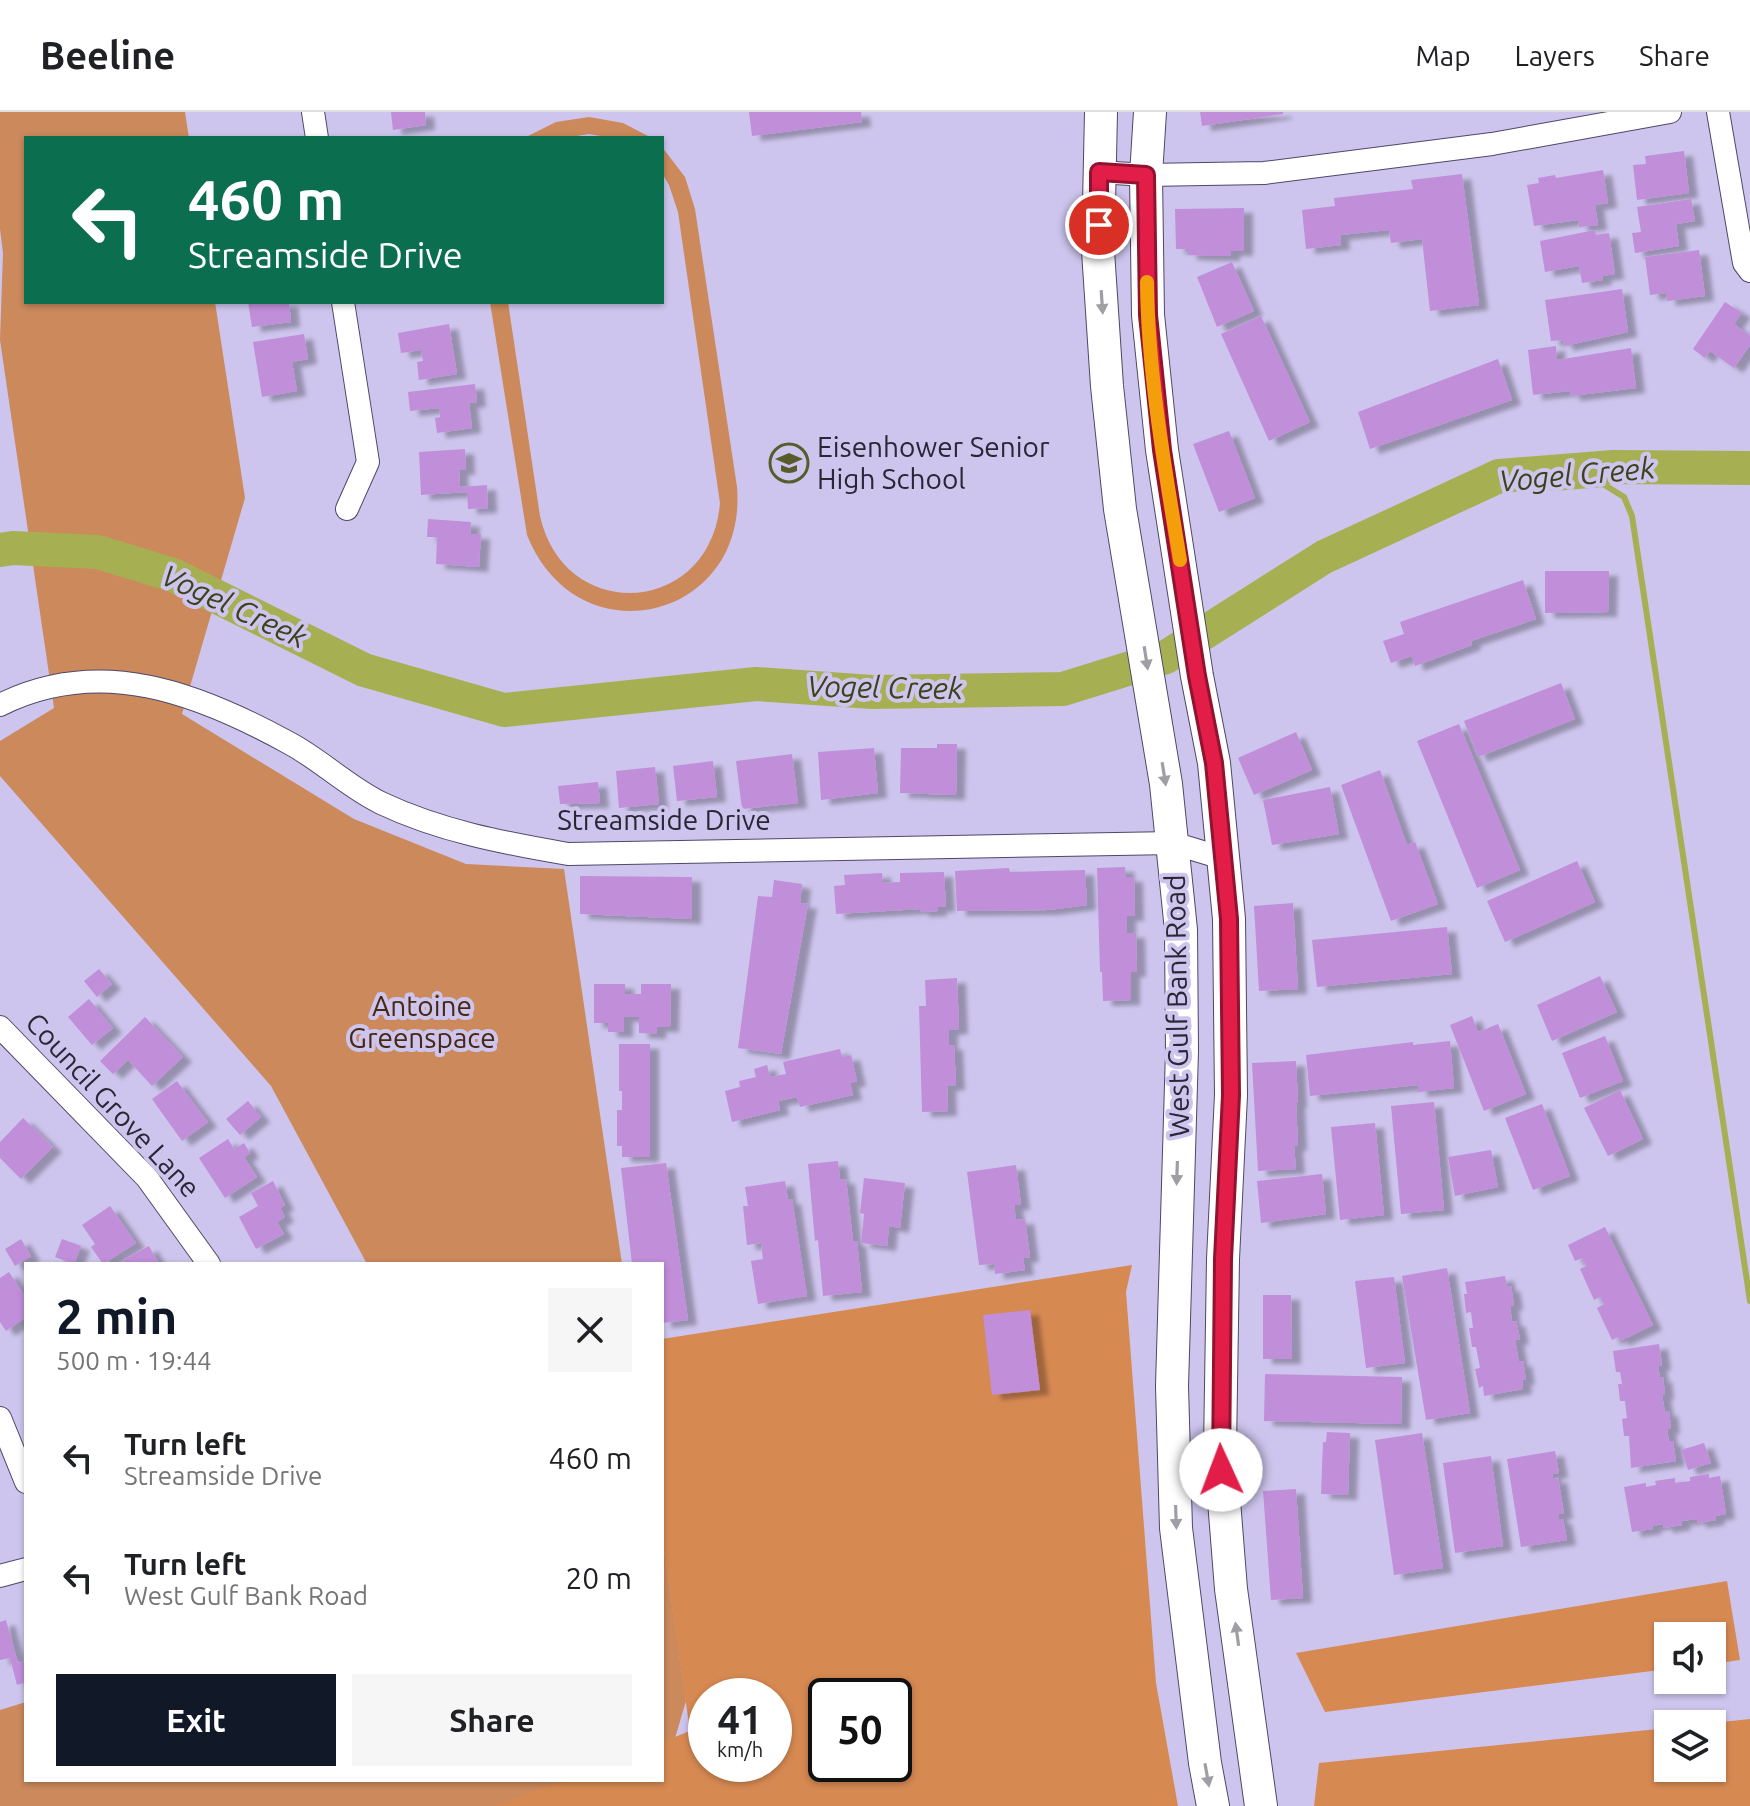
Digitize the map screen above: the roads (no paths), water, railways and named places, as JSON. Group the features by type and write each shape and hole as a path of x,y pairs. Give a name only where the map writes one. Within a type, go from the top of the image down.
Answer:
{"main road":[{"name":"West Gulf Bank Road","path":"1101,112 1098,251 1105,356 1124,533 1173,843 1181,930 1182,1051 1172,1386 1176,1528 1213,1806"},
{"name":"West Gulf Bank Road","path":"1150,112 1146,175 1148,315 1162,450 1197,676 1214,763 1229,919 1231,1095 1223,1259 1220,1450 1231,1589 1261,1806"},
{"path":"1124,533 1174,528"},
{"path":"1174,1258 1223,1259"},
{"path":"1200,1721 1247,1712"}],"street":[{"path":"313,112 317,136"},
{"path":"1099,172 1146,175 1264,173 1492,144 1670,112"},
{"path":"1718,112 1744,263 1750,271"},
{"path":"343,304 368,462 347,509"},
{"name":"Streamside Drive","path":"0,705 18,696 62,684 106,680 170,690 195,698 290,743 380,802 477,838 568,854 1173,843 1222,858"},
{"name":"Council Grove Lane","path":"0,1027 147,1178 208,1262"},
{"path":"0,1418 24,1477"},
{"path":"0,1576 24,1570"}],"waterway":[{"name":"Vogel Creek","path":"0,550 98,552 173,575 364,670 504,710 756,684 872,692 1063,689 1166,657 1324,557 1499,476 1613,467 1750,468"},
{"path":"1529,473 1553,488 1603,484 1624,497 1632,516 1750,1301"}],"place":[{"name":"Eisenhower Senior High School","path":"789,463"}],"park label":[{"name":"Antoine Greenspace","path":"422,1022"}]}
